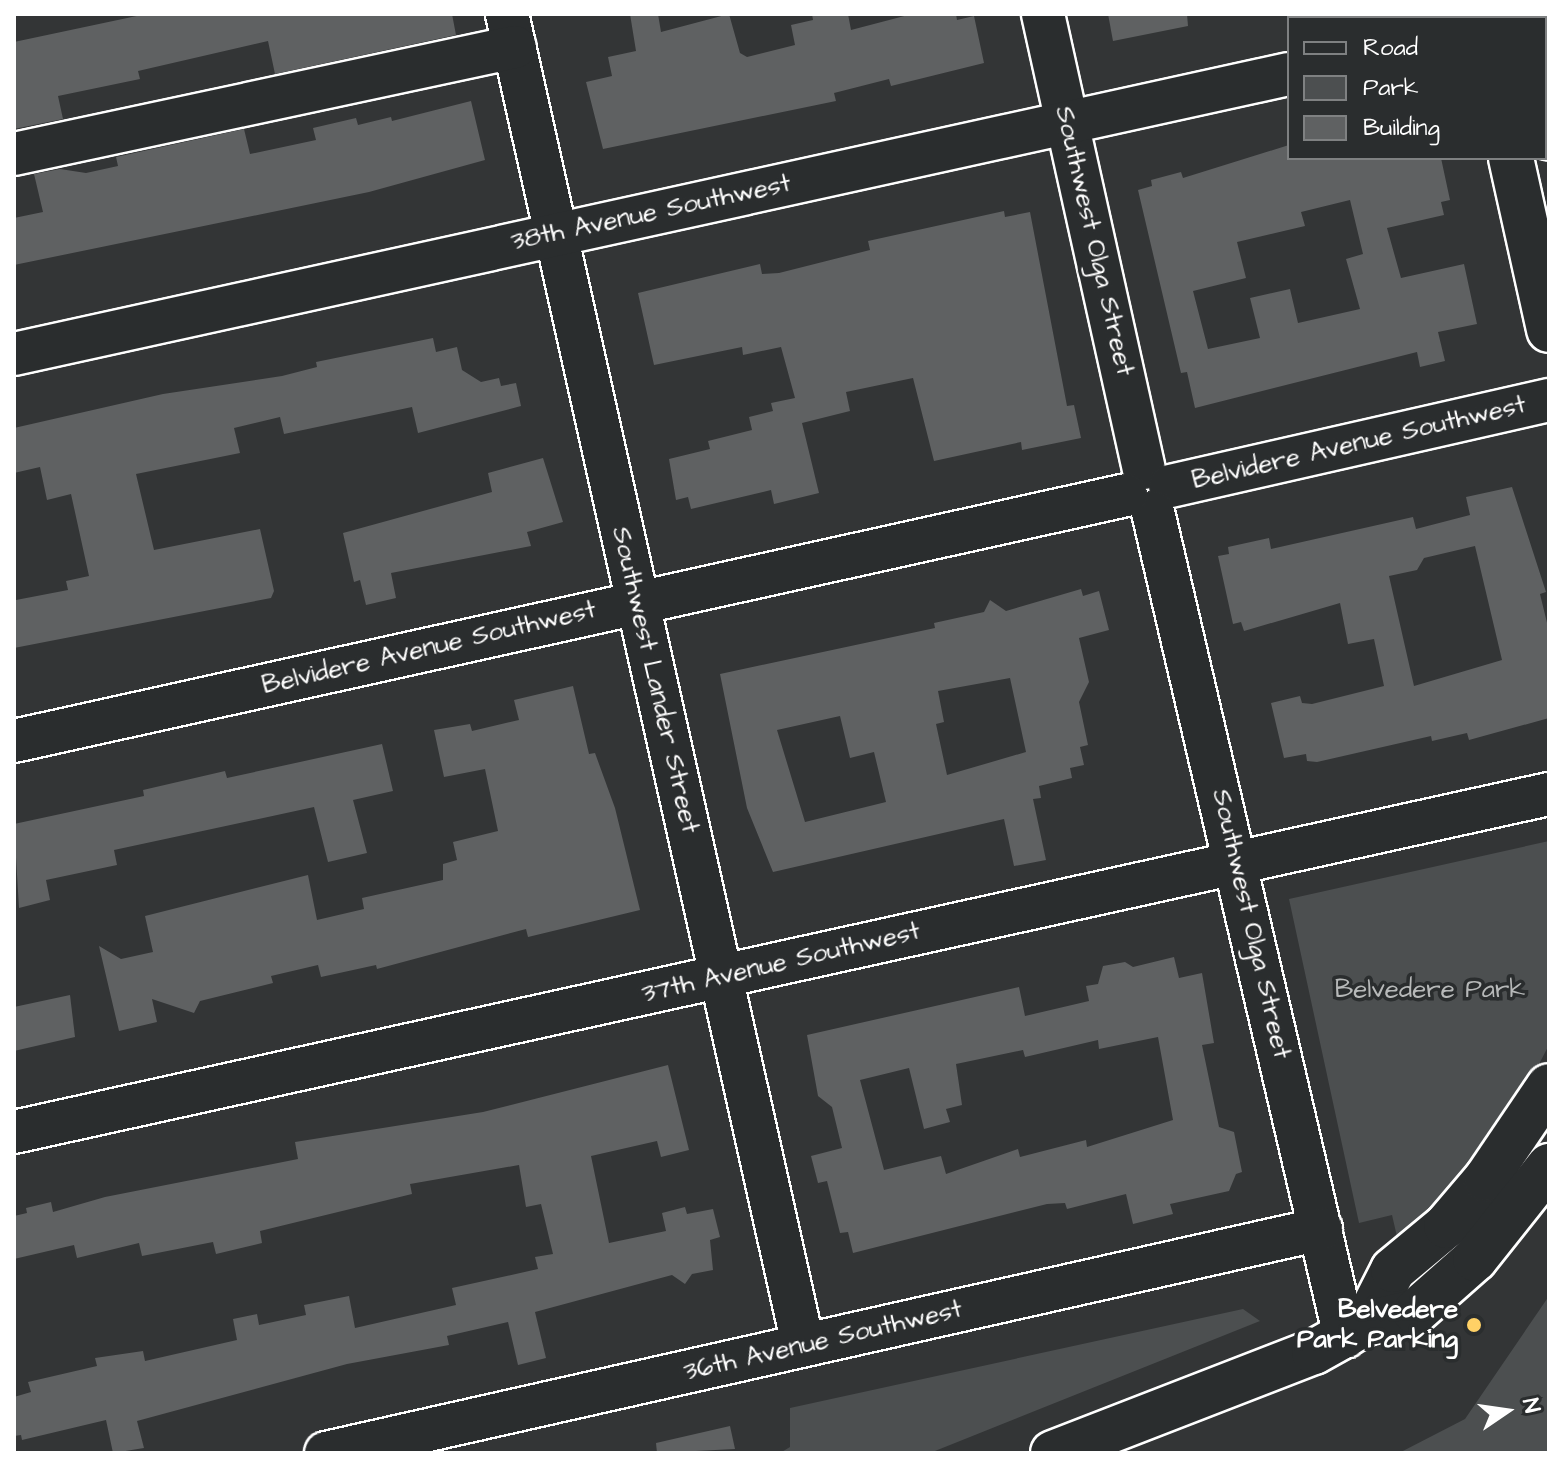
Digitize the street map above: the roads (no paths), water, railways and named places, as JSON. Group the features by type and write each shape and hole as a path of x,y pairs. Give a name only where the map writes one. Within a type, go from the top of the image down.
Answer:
{"main road":[{"path":"1511,160 1549,330"},
{"path":"1356,1330 1393,1270 1446,1226 1486,1179 1549,1086"},
{"path":"1053,1453 1356,1330 1415,1312 1475,1259 1549,1166"}],"street":[{"name":"Southwest Olga Street","path":"1043,14 1148,490 1238,860 1321,1229 1356,1330"},
{"path":"14,154 511,31"},
{"name":"Southwest Lander Street","path":"511,31 803,1345"},
{"name":"38th Avenue Southwest","path":"14,354 1287,74"},
{"name":"Belvidere Avenue Southwest","path":"14,741 1549,400"},
{"name":"37th Avenue Southwest","path":"14,1132 1238,860 1549,794"},
{"name":"36th Avenue Southwest","path":"326,1453 1321,1229"}],"place":[{"name":"Belvedere Park Parking","path":"1474,1325"}],"park label":[{"name":"Belvedere Park","path":"1430,990"}]}
